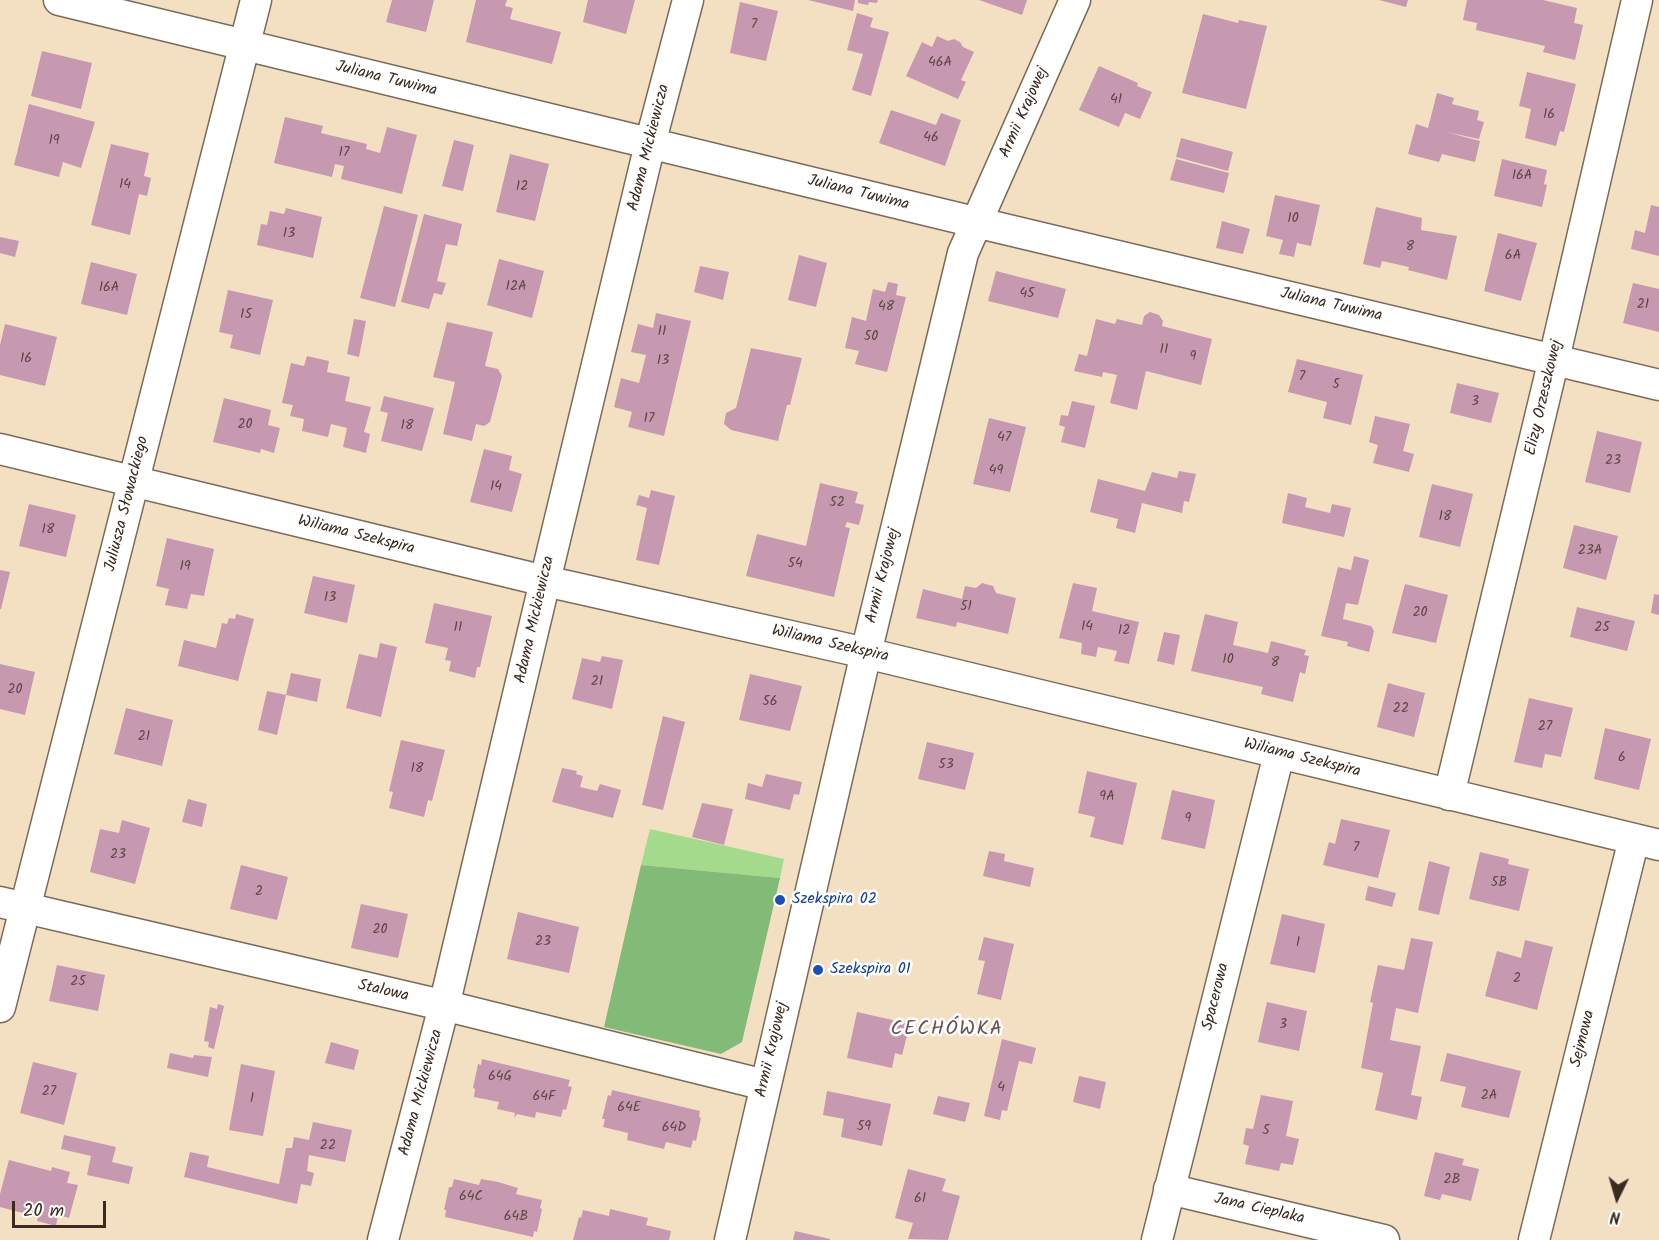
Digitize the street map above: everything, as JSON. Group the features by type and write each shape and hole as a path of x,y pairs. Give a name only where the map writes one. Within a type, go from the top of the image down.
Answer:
{"street":[{"name":"Juliana Tuwima","path":"59,0 1659,385"},
{"name":"Juliusza Słowackiego","path":"0,1007 13,905 133,481 256,0"},
{"name":"Adama Mickiewicza","path":"383,1240 444,1006 544,581 688,0"},
{"name":"Armii Krajowej","path":"730,1240 866,653 963,253 1075,0"},
{"name":"Elizy Orzeszkowej","path":"1449,795 1554,359 1637,0"},
{"name":"Wiliama Szekspira","path":"0,449 544,581 866,653 1646,842"},
{"name":"Spacerowa","path":"1157,1240 1279,754"},
{"name":"Sejmowa","path":"1534,1240 1646,842"},
{"name":"Stalowa","path":"13,905 444,1006 765,1085"},
{"name":"Jana Cieplaka","path":"1168,1189 1384,1240"}],"green space":[{"path":"650,829 784,859 780,878 641,865"},
{"path":"641,865 780,878 742,1042 721,1054 604,1027"}],"building":[{"path":"392,0 434,0 426,32 386,22"},
{"path":"476,0 507,0 505,6 513,8 510,19 561,32 552,64 466,42"},
{"path":"588,0 635,0 626,34 583,22"},
{"path":"808,0 855,0 853,11"},
{"path":"858,0 878,0 877,3 869,2 868,5 858,3"},
{"path":"979,0 1027,0 1022,15"},
{"path":"1379,0 1408,0 1406,7"},
{"path":"1467,0 1543,0 1577,8 1574,23 1583,25 1575,60 1543,52 1545,46 1476,30 1477,23 1463,20"},
{"path":"740,2 778,11 766,61 730,53"},
{"path":"857,13 873,18 870,27 889,32 871,96 852,90 863,54 847,50"},
{"path":"1203,14 1238,23 1239,20 1267,26 1246,109 1182,93"},
{"path":"937,36 948,41 954,39 963,47 974,52 961,80 966,82 958,99 906,76 922,42 932,47"},
{"path":"42,51 92,63 81,109 31,96"},
{"path":"1099,66 1138,83 1137,86 1152,92 1140,119 1125,113 1119,127 1079,110"},
{"path":"1527,72 1576,84 1564,132 1560,131 1556,146 1525,138 1531,109 1519,106"},
{"path":"1437,93 1454,98 1452,104 1479,111 1477,120 1484,122 1479,139 1446,132 1480,141 1475,162 1442,154 1439,162 1408,154 1416,124 1428,128"},
{"path":"29,104 95,122 81,168 63,162 59,177 14,165"},
{"path":"891,110 936,125 941,113 961,120 945,166 879,143"},
{"path":"285,117 323,126 321,133 367,144 366,149 380,153 387,127 417,135 402,194 341,179 344,166 335,164 332,177 274,163"},
{"path":"1181,138 1233,152 1228,171 1176,157"},
{"path":"454,140 474,145 463,191 442,186"},
{"path":"111,144 149,153 144,176 151,178 147,196 139,194 130,235 91,225"},
{"path":"510,154 549,164 535,221 496,212"},
{"path":"1176,159 1229,173 1224,193 1170,180"},
{"path":"1502,159 1547,170 1544,184 1547,185 1542,207 1494,196"},
{"path":"1275,195 1320,205 1311,246 1297,243 1294,257 1279,254 1283,240 1266,236"},
{"path":"1651,205 1659,207 1659,256 1631,249 1635,230 1645,233"},
{"path":"384,206 418,215 395,307 360,298"},
{"path":"1376,207 1422,218 1421,230 1457,236 1447,280 1408,270 1409,267 1382,261 1380,268 1363,264"},
{"path":"286,208 322,217 313,258 257,245 261,224 267,225 270,211 284,214"},
{"path":"424,214 462,224 457,246 446,244 437,281 446,283 442,295 434,293 429,309 401,302"},
{"path":"1222,221 1250,229 1243,254 1216,248"},
{"path":"1498,233 1537,243 1521,301 1484,291"},
{"path":"0,237 19,241 15,257 0,253"},
{"path":"799,255 827,263 816,307 788,300"},
{"path":"499,259 544,271 532,318 487,305"},
{"path":"91,262 137,274 127,315 81,304"},
{"path":"700,266 729,272 723,300 694,292"},
{"path":"996,271 1066,289 1058,318 988,301"},
{"path":"888,282 898,284 896,295 906,297 887,372 855,364 859,351 845,348 852,317 866,321 873,289 885,292"},
{"path":"1633,283 1659,289 1659,332 1623,323"},
{"path":"228,290 273,300 260,355 230,348 233,335 219,332"},
{"path":"1150,312 1159,315 1163,321 1162,326 1212,339 1201,385 1146,371 1137,410 1110,403 1117,375 1103,372 1102,377 1074,371 1079,354 1087,356 1096,319 1115,324 1117,319 1142,325 1144,316"},
{"path":"656,313 691,321 664,436 628,427 632,412 614,407 621,378 639,383 646,355 631,352 638,324 653,328"},
{"path":"354,319 366,321 359,357 347,354"},
{"path":"447,322 493,332 485,366 498,369 502,376 490,422 484,426 476,424 472,441 443,434 455,382 433,377"},
{"path":"5,324 57,337 45,386 0,375 0,345"},
{"path":"751,348 802,358 778,441 731,430 724,424 726,413 736,408"},
{"path":"307,356 329,361 327,372 350,377 345,401 371,407 364,432 370,434 366,453 343,447 347,428 331,424 328,437 302,431 304,419 290,416 293,405 282,403 291,363 304,366"},
{"path":"1297,359 1363,375 1351,425 1323,418 1327,402 1288,392"},
{"path":"1457,383 1499,393 1491,423 1450,413"},
{"path":"384,396 434,408 422,451 381,441 388,413 380,411"},
{"path":"224,398 271,410 268,425 280,428 274,453 261,449 260,453 213,442"},
{"path":"1072,401 1095,406 1085,448 1061,442 1065,427 1059,425 1061,415 1068,416"},
{"path":"1375,416 1410,424 1403,451 1414,454 1409,472 1373,463 1378,445 1369,442"},
{"path":"989,418 1026,427 1010,492 973,484"},
{"path":"1597,431 1642,442 1630,493 1585,482"},
{"path":"484,449 512,456 509,470 522,474 512,512 470,502"},
{"path":"1179,471 1196,474 1189,502 1184,501 1182,513 1142,503 1135,533 1116,528 1118,519 1090,512 1098,479 1145,491 1152,472 1177,478"},
{"path":"820,483 858,492 855,503 864,505 859,525 847,522 845,527 850,528 834,597 746,576 757,534 806,546"},
{"path":"1432,484 1473,494 1460,547 1419,537"},
{"path":"651,490 675,496 659,565 636,560 647,508 636,505 639,495 649,498"},
{"path":"1288,493 1307,498 1305,507 1330,513 1332,504 1351,508 1344,537 1282,523"},
{"path":"29,504 76,515 66,557 19,546"},
{"path":"1574,525 1618,536 1606,580 1563,568"},
{"path":"167,538 214,549 204,596 191,594 187,609 165,605 169,589 156,586"},
{"path":"1354,556 1369,560 1358,605 1346,603 1343,619 1371,626 1374,631 1369,652 1347,646 1348,642 1321,636 1338,567 1351,570"},
{"path":"0,570 10,572 1,609 0,609"},
{"path":"313,576 355,585 347,623 304,613"},
{"path":"982,583 993,586 996,593 1016,598 1008,634 957,622 956,627 916,618 923,589 962,599 965,586 976,588"},
{"path":"1073,583 1097,588 1092,611 1139,622 1129,664 1114,661 1117,651 1098,647 1096,657 1081,654 1082,643 1059,638"},
{"path":"1405,584 1448,595 1436,643 1392,633"},
{"path":"1654,594 1659,595 1659,615 1651,613"},
{"path":"434,603 492,616 480,667 477,667 475,678 449,671 451,661 445,660 448,648 425,643"},
{"path":"1577,607 1635,621 1627,651 1570,637"},
{"path":"236,614 254,619 238,681 178,666 184,640 216,648 222,623 227,624 229,618 235,619"},
{"path":"1205,614 1238,622 1233,645 1268,653 1271,641 1306,650 1304,655 1309,656 1305,674 1300,672 1293,702 1261,694 1263,687 1191,671"},
{"path":"1164,632 1180,635 1174,665 1157,661"},
{"path":"380,643 397,647 381,717 346,708 359,654 377,658"},
{"path":"602,656 623,660 612,709 572,699 582,658 600,662"},
{"path":"0,664 35,672 25,715 0,709"},
{"path":"291,673 321,679 317,702 286,695"},
{"path":"750,674 802,686 790,731 739,720"},
{"path":"1388,683 1425,693 1414,737 1377,727"},
{"path":"267,691 286,695 277,735 258,730"},
{"path":"1529,698 1573,708 1561,757 1545,754 1542,768 1514,762"},
{"path":"126,708 173,720 162,766 114,754"},
{"path":"663,716 685,722 663,810 642,805"},
{"path":"1605,728 1651,739 1639,790 1594,779"},
{"path":"401,740 445,750 432,801 428,800 424,817 389,808 393,792 389,791"},
{"path":"927,742 974,753 965,790 918,779"},
{"path":"562,768 577,771 576,774 583,776 580,787 597,791 600,784 621,790 613,818 552,802"},
{"path":"1087,771 1137,783 1123,845 1090,837 1095,817 1078,813"},
{"path":"766,774 802,782 799,795 794,794 790,810 745,799 748,783 762,787"},
{"path":"1172,790 1215,800 1205,849 1161,839"},
{"path":"188,799 207,804 202,827 182,822"},
{"path":"702,803 733,809 724,845 692,837"},
{"path":"1341,819 1390,830 1378,878 1323,865 1329,842 1335,844"},
{"path":"122,820 150,828 135,884 90,872 100,829 119,833"},
{"path":"989,851 1005,854 1004,861 1034,868 1030,887 983,876"},
{"path":"1480,852 1509,859 1508,864 1529,869 1519,911 1469,899"},
{"path":"1429,861 1450,867 1439,915 1418,910"},
{"path":"241,865 288,877 277,920 230,909"},
{"path":"1368,886 1396,893 1392,907 1365,900"},
{"path":"361,904 408,914 398,958 351,948"},
{"path":"518,912 579,927 569,973 507,959"},
{"path":"1282,914 1325,924 1315,973 1270,964"},
{"path":"984,937 1014,944 1001,1000 977,994 985,961 978,960"},
{"path":"1411,938 1433,942 1418,1013 1396,1008 1390,1040 1421,1046 1411,1095 1422,1097 1417,1120 1375,1110 1383,1073 1361,1068 1373,1003 1370,1002 1378,965 1404,970"},
{"path":"1525,940 1553,947 1537,1010 1485,996 1497,951 1521,958"},
{"path":"57,965 105,975 98,1011 49,1001"},
{"path":"1267,1002 1307,1011 1299,1051 1258,1042"},
{"path":"218,1004 224,1006 214,1049 208,1047 209,1042 204,1041 210,1007 217,1009"},
{"path":"857,1012 910,1024 902,1055 895,1053 892,1068 847,1058"},
{"path":"1002,1039 1036,1048 1032,1064 1019,1061 1007,1111 1002,1110 1000,1120 984,1116"},
{"path":"331,1042 359,1050 354,1070 325,1063"},
{"path":"170,1053 193,1058 194,1055 212,1057 208,1077 167,1068"},
{"path":"1447,1053 1521,1071 1509,1118 1461,1107 1466,1087 1440,1081"},
{"path":"482,1059 570,1080 568,1086 572,1087 566,1110 563,1109 561,1117 536,1112 535,1118 517,1114 514,1118 515,1113 497,1109 499,1102 474,1097 475,1089 473,1088 478,1064 481,1065"},
{"path":"33,1062 77,1073 64,1125 20,1113"},
{"path":"241,1064 275,1071 263,1136 229,1130"},
{"path":"1079,1076 1106,1082 1100,1109 1073,1102"},
{"path":"612,1090 700,1111 699,1117 701,1118 696,1141 693,1140 691,1148 666,1142 664,1149 627,1140 628,1133 603,1127 605,1119 602,1119 608,1095 611,1096"},
{"path":"827,1091 891,1104 882,1146 841,1137 844,1119 823,1115"},
{"path":"1261,1095 1293,1101 1286,1136 1299,1139 1293,1165 1281,1163 1279,1171 1245,1164 1249,1146 1243,1144 1246,1128 1253,1129"},
{"path":"938,1096 970,1103 965,1122 933,1114"},
{"path":"313,1122 352,1130 345,1162 309,1155 307,1171 314,1173 311,1186 301,1184 297,1204 184,1177 190,1152 209,1156 207,1167 279,1184 286,1148 292,1148 294,1137 309,1140"},
{"path":"64,1135 116,1147 112,1162 133,1167 129,1184 87,1175 91,1156 61,1149"},
{"path":"1435,1152 1464,1159 1462,1165 1479,1169 1471,1201 1442,1194 1440,1200 1424,1196"},
{"path":"9,1160 51,1171 52,1167 70,1172 67,1183 78,1185 69,1218 58,1215 56,1226 37,1221 38,1217 0,1207 0,1194"},
{"path":"908,1169 946,1179 942,1191 960,1196 948,1240 908,1239 913,1223 895,1218"},
{"path":"454,1179 479,1185 481,1179 498,1182 518,1188 516,1194 542,1200 537,1232 534,1231 533,1237 445,1217 446,1210 444,1210 449,1187 452,1187"},
{"path":"610,1209 648,1218 646,1225 671,1231 669,1240 573,1240 583,1210 609,1216"},
{"path":"795,1231 830,1239 830,1240 793,1240"}],"place":[{"name":"Szekspira 02","path":"780,900"},
{"name":"Szekspira 01","path":"818,970"}],"district":[{"name":"CECHÓWKA","path":"947,1031"}]}
